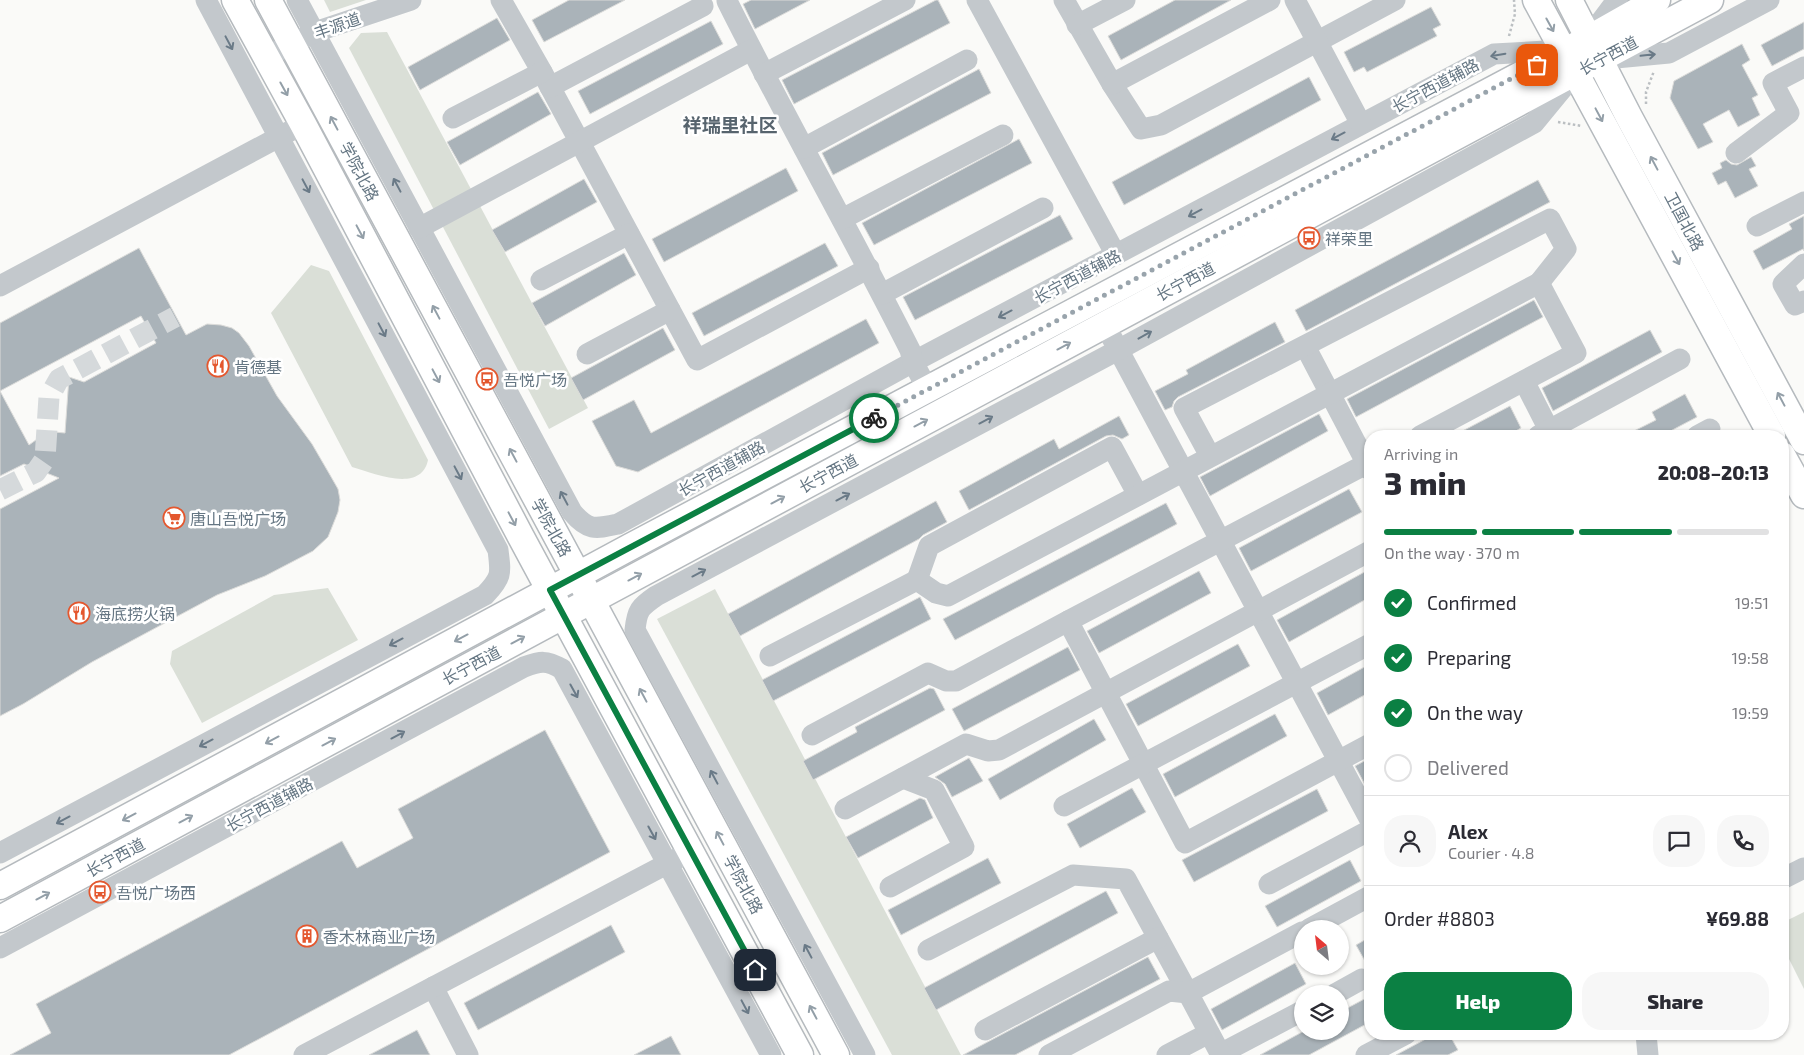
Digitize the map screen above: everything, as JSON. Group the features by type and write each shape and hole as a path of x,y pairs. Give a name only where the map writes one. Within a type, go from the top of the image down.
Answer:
{"main road":[{"name":"学院北路","path":"235,0 800,1055"},
{"name":"学院北路","path":"268,0 836,1055"},
{"name":"卫国北路","path":"1536,0 1769,430"},
{"name":"卫国北路","path":"1569,0 1629,117 1804,442"},
{"name":"长宁西道","path":"1594,49 1657,0"},
{"name":"长宁西道","path":"0,886 550,590 928,390 1594,49 1710,0"},
{"name":"长宁西道","path":"0,919 1106,324 1570,61"},
{"path":"1789,468 1804,495"}],"street":[{"path":"0,853 485,595 498,582 501,569 498,550 206,0"},
{"path":"297,0 419,228 751,50"},
{"name":"丰源道","path":"266,56 315,32 380,5 411,0"},
{"path":"501,0 697,360 869,268"},
{"path":"764,74 905,0"},
{"path":"977,0 1116,255"},
{"path":"1064,0 1112,84 1141,129 1160,124 1395,0"},
{"path":"1077,25 1125,0"},
{"path":"1112,84 1270,0"},
{"path":"1296,0 1361,124"},
{"path":"1617,0 1594,49 1669,53 1770,0"},
{"path":"453,118 546,80 701,3 728,1 751,50 869,268 928,390"},
{"name":"长宁西道辅路","path":"419,228 572,512 581,523 599,529 618,524 914,362 1494,54 1570,61"},
{"path":"804,148 967,60"},
{"path":"865,1055 635,630 636,615 642,606 656,596 1118,350 1534,123 1570,61"},
{"path":"1736,153 1797,111 1773,83 1804,67"},
{"path":"0,286 303,124"},
{"path":"842,219 1003,134"},
{"path":"1757,226 1804,202"},
{"path":"882,294 1043,208"},
{"path":"917,580 936,593 948,596 1540,283 1566,249 1550,219 1184,408 1210,456"},
{"path":"541,280 629,234"},
{"path":"1804,264 1783,284 1795,305 1804,301"},
{"path":"1431,430 1576,353 1540,283"},
{"path":"587,354 670,310"},
{"path":"1106,324 1118,350 1364,809"},
{"path":"1305,346 1364,457"},
{"path":"1549,430 1680,359"},
{"path":"1524,381 1542,430"},
{"path":"770,656 917,580 929,546 1112,448 1138,495"},
{"path":"812,735 928,673 946,681 956,681 1220,540 1364,468"},
{"path":"845,809 966,744 988,751 999,750 1364,554"},
{"path":"1068,621 1185,843 1364,747"},
{"path":"1064,806 1364,647"},
{"name":"长宁西道辅路","path":"0,948 516,672 540,662 550,662 562,669 668,863"},
{"path":"890,887 964,847 934,790 903,778"},
{"path":"1269,884 1364,833"},
{"path":"304,1055 691,850"},
{"path":"668,863 771,1055"},
{"path":"1789,876 1804,868"},
{"path":"928,950 1073,875 1126,879 1221,1055 1294,1015"},
{"path":"1326,920 1364,899"},
{"path":"1049,1055 1169,990 1188,993 1294,936"},
{"path":"985,1030 1158,938"},
{"path":"1349,987 1362,980"},
{"path":"433,987 468,1055"},
{"path":"1168,1055 1209,1033"},
{"path":"1366,1055 1395,1040"},
{"path":"1647,1040 1648,1055"}],"path":[{"path":"1494,54 1508,38 1515,14 1514,0"},
{"path":"1646,108 1646,92 1654,72 1669,53"},
{"path":"1534,123 1562,122 1585,126"}],"shaded area":[{"path":"324,0 366,0 330,12"},
{"path":"387,32 588,408 549,429 349,48 361,33"},
{"path":"311,265 329,271 428,460 424,470 416,476 406,479 395,478 352,467 271,313"},
{"path":"328,588 358,640 202,723 170,664 172,651 274,595"},
{"path":"715,589 961,1055 892,1055 657,619"},
{"path":"1804,912 1804,989 1789,959 1789,920"}],"building":[{"path":"569,0 625,0 544,42 532,20"},
{"path":"751,0 810,0 755,29 743,4"},
{"path":"938,0 950,23 794,104 782,80"},
{"path":"1175,0 1231,0 1121,60 1108,36"},
{"path":"1431,7 1441,25 1433,29 1437,36 1367,72 1364,67 1354,72 1344,52"},
{"path":"497,18 510,40 420,90 408,67"},
{"path":"711,21 723,44 590,114 578,91"},
{"path":"1804,22 1804,49 1772,66 1761,45"},
{"path":"1742,44 1750,60 1742,65 1758,95 1752,98 1760,115 1738,127 1729,110 1703,124 1713,142 1698,149 1670,98 1674,81"},
{"path":"979,69 991,93 833,175 822,153"},
{"path":"1309,77 1321,100 1124,205 1112,182"},
{"path":"538,92 551,114 460,165 447,142"},
{"path":"1019,139 1032,163 874,245 862,223"},
{"path":"1751,157 1756,166 1749,169 1758,186 1735,198 1726,181 1718,185 1712,173 1722,168 1720,163 1726,160 1731,164 1737,165"},
{"path":"786,168 798,191 664,262 652,239"},
{"path":"584,179 597,202 505,252 492,230"},
{"path":"1538,180 1550,202 1306,331 1295,310"},
{"path":"1060,215 1073,239 915,320 903,297"},
{"path":"1804,216 1804,251 1803,249 1763,270 1753,251 1792,229 1789,224"},
{"path":"825,243 838,266 704,336 692,313"},
{"name":"唐山吾悦广场","path":"139,248 186,335 207,324 232,328 239,333 249,346 277,396 312,444 338,489 340,500 338,512 328,537 313,551 265,576 217,595 92,662 0,716 0,509 59,478 24,464 0,476 0,391 0,323","holes":["141,316 156,343 84,382 69,377 65,433 54,432 40,437 29,445 0,391"]},
{"path":"624,253 636,275 545,326 532,303"},
{"path":"1534,300 1543,317 1356,417 1347,399"},
{"path":"866,319 879,343 638,472 616,466 592,421 634,400 651,433"},
{"path":"1275,322 1285,342 1178,397 1172,407 1165,410 1155,391 1188,374 1186,370"},
{"path":"663,328 675,350 583,400 571,378"},
{"path":"1650,330 1662,352 1553,411 1542,388"},
{"path":"1685,394 1697,417 1672,430 1636,430 1656,420 1652,412"},
{"path":"1510,406 1521,428 1518,430 1464,430"},
{"path":"1319,414 1328,431 1210,496 1200,477"},
{"path":"1119,416 1129,435 1122,439 1113,435 1106,436 969,510 959,491 1054,439 1059,449"},
{"path":"1349,489 1362,512 1251,571 1239,548"},
{"path":"936,501 947,522 740,636 728,614"},
{"path":"1166,503 1177,524 955,640 943,619"},
{"path":"1199,571 1211,593 1099,653 1087,631"},
{"path":"1364,572 1364,600 1289,642 1277,620"},
{"path":"920,597 931,619 773,701 762,680"},
{"path":"1238,644 1250,666 1138,726 1126,704"},
{"path":"1068,647 1080,670 964,731 952,709"},
{"path":"1364,667 1364,695 1328,715 1317,693"},
{"path":"930,688 934,689 945,710 813,780 803,761 857,732 855,727"},
{"path":"1275,714 1287,736 1175,797 1163,774"},
{"path":"1094,719 1106,740 1000,800 988,779"},
{"name":"香木林商业广场","path":"545,730 610,852 229,1055 10,1055 51,1033 36,1004 342,841 357,868 413,838 398,809"},
{"path":"969,758 983,781 952,797 945,784 935,777"},
{"path":"1364,761 1364,783 1355,766"},
{"path":"1132,788 1146,812 1080,848 1067,824"},
{"path":"1317,789 1328,811 1194,882 1182,860"},
{"path":"920,798 925,800 933,818 858,858 846,837"},
{"path":"988,858 1001,883 901,935 888,910"},
{"path":"1350,860 1361,881 1277,927 1265,906"},
{"path":"1106,891 1118,913 936,1010 924,988"},
{"path":"611,925 625,952 478,1030 464,1003"},
{"path":"1364,940 1364,959 1356,945"},
{"path":"1148,957 1160,979 1015,1055 963,1055"},
{"path":"1294,964 1294,975 1301,975 1306,984 1294,985 1294,991 1222,1030 1211,1009"},
{"path":"1364,999 1364,1025 1349,1033 1349,1007"},
{"path":"417,1030 430,1055 369,1055"},
{"path":"671,1036 681,1055 634,1055"},
{"path":"1294,1036 1294,1040 1337,1040 1309,1055 1260,1055"},
{"path":"1424,1040 1452,1040 1458,1050 1448,1055 1396,1055"}],"tunnel":[{"path":"0,490 36,472 45,459 49,397 59,379 175,317"}],"way so far":[{"path":"874,418 1537,65"}],"place":[{"name":"祥荣里","path":"1309,238"},
{"name":"肯德基","path":"218,366"},
{"name":"吾悦广场","path":"487,379"},
{"name":"唐山吾悦广场","path":"174,518"},
{"name":"海底捞火锅","path":"79,613"},
{"name":"吾悦广场西","path":"100,892"},
{"name":"香木林商业广场","path":"307,936"}],"district":[{"name":"祥瑞里社区","path":"730,124"}],"route":[{"path":"755,970 550,590 874,418"}]}
